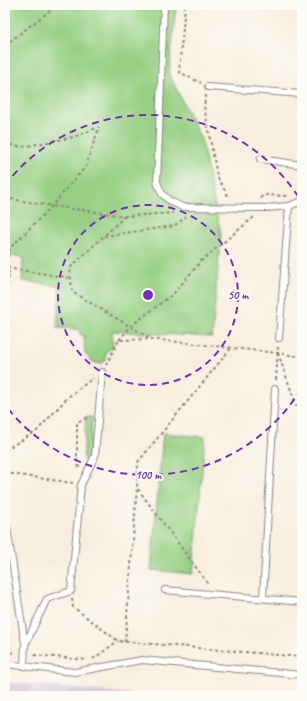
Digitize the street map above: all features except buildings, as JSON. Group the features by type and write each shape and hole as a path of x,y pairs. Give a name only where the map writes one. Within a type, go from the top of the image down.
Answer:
{"lane":[{"path":"164,5 157,182 162,194 170,201 182,207 266,208 289,206 302,201"},
{"path":"208,87 302,94"},
{"path":"260,159 302,165"},
{"path":"279,338 289,206"},
{"path":"25,645 46,599 71,591 82,483 95,456 102,372"},
{"path":"263,598 276,389"},
{"path":"5,515 25,645 24,666"},
{"path":"165,590 302,602"},
{"path":"5,664 75,672 142,660 302,675"}],"path":[{"path":"185,5 179,72 208,87 204,106 217,176 230,201"},
{"path":"5,45 56,7"},
{"path":"5,144 22,147 74,137 99,127 86,166 52,206 10,248 5,274"},
{"path":"10,248 5,248 5,198 125,216 177,213"},
{"path":"5,450 37,431 68,397 102,372 120,340 131,326 174,293 201,260 266,208"},
{"path":"125,216 70,268 72,292 152,339"},
{"path":"103,236 174,226 186,217"},
{"path":"6,268 71,278"},
{"path":"5,318 9,273 6,268"},
{"path":"276,389 279,338"},
{"path":"120,340 152,339 302,357"},
{"path":"125,642 138,462 231,348"},
{"path":"278,353 302,422"},
{"path":"5,473 82,483 77,460 77,422 99,413"},
{"path":"137,488 216,594"},
{"path":"71,591 73,607 118,641 302,657"},
{"path":"5,652 91,661 118,641"}],"shaded area":[{"path":"5,682 153,696 5,696"}],"green space":[{"path":"5,5 176,6 169,74 201,139 221,234 212,337 112,331 113,347 106,352 105,361 101,364 93,362 85,354 84,336 80,334 79,329 57,328 60,286 22,281 23,257 5,255"},
{"path":"86,417 92,417 90,455 83,461"},
{"path":"163,433 205,437 193,574 151,570"}]}
